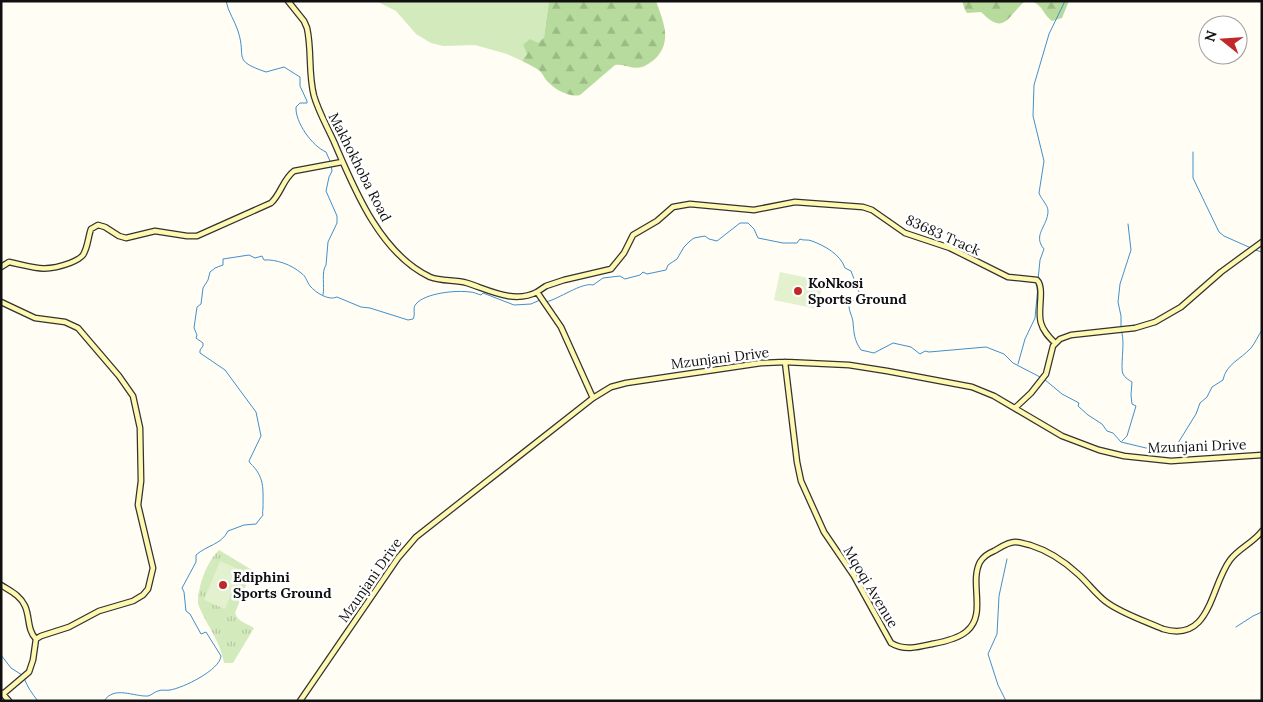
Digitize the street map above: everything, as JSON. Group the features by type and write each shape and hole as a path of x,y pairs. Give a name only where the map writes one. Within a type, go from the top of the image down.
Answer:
{"street":[{"name":"Makhokhoba Road","path":"288,1 304,21 307,28 314,95 342,162 380,233 394,250 416,269 440,280 464,282 507,295 524,296 537,292"},
{"path":"1,267 9,262 28,267 48,268 73,262 82,256 87,247 91,229 98,225 126,238 152,231 187,236 201,235 271,202 278,194 288,175 294,171 342,162"},
{"name":"83683 Track","path":"537,292 546,286 564,280 611,269 634,235 657,221 671,209 680,205 702,204 754,210 799,202 856,206 869,209 907,234 946,246 1008,277 1037,280 1041,286 1040,322 1055,343"},
{"path":"1015,408 1046,374 1055,343 1064,337 1135,328 1155,322 1181,307 1221,272 1262,242"},
{"path":"537,292 560,327 593,398"},
{"path":"1,302 35,318 65,322 78,328 133,396 141,434 141,482 138,506 153,564 153,573 148,589 143,596 133,601 99,611 69,627 36,639"},
{"name":"Mzunjani Drive","path":"300,701 412,541 593,398 611,387 634,381 761,363 785,362 865,367 962,384 984,392 1015,408 1062,436 1099,450 1124,456 1170,461 1262,455"},
{"name":"Mqoqi Avenue","path":"785,362 801,481 824,532 854,576 891,643 896,646 906,648 925,646 949,640 967,631 973,624 976,616 980,562 986,555 1013,542 1041,549 1058,558 1109,604 1163,629 1172,632 1186,630 1198,624 1205,615 1224,571 1232,558 1262,531"},
{"path":"1,585 13,592 26,608 32,635 36,639"},
{"path":"9,701 2,693 26,674 32,665 36,639"}],"green space":[{"path":"376,1 549,1 544,37 538,43 523,45 527,54 522,61 507,54 475,45 443,46 431,43 416,34 396,11"},
{"path":"549,1 656,1 664,23 664,45 655,59 645,66 635,68 615,65 580,95 567,94 550,84 541,72 522,61 527,54 523,45 530,39 538,43 544,37"},
{"path":"962,1 1025,1 1005,22 995,23 981,12 967,13"},
{"path":"1032,1 1069,1 1062,18 1052,21"},
{"name":"KoNkosi Sports Ground","path":"780,272 823,281 817,309 774,300"},
{"path":"219,550 252,570 235,613 240,620 254,628 233,663 224,663 216,640 198,604 199,590 204,575 210,561"},
{"name":"Ediphini Sports Ground","path":"220,561 241,570 225,609 204,600"}],"waterway":[{"path":"226,1 238,31 244,61 266,72 284,67 300,77 300,86 307,103 300,103 296,107 298,120 305,133 315,145 326,152 330,161"},
{"path":"1038,280 1040,260 1044,249 1041,244 1040,235 1048,211 1039,193 1044,161 1033,116 1034,85 1049,34 1065,1"},
{"path":"1193,152 1193,178 1219,232 1251,248"},
{"path":"323,295 328,242 337,223 337,216 326,191 332,171 331,165"},
{"path":"546,302 577,288 593,285 603,278 620,276 625,279 640,275 643,272 647,274 666,270 668,265 677,259 684,247 694,238 705,236 717,241 740,223 748,223 754,229 758,238 783,243 797,243 800,239 817,243 836,255 845,268 851,271 861,297 850,302 849,307 854,333 861,350 874,353 893,343 911,347 920,354 925,351 986,347 1004,354 1013,363 1040,377"},
{"path":"1121,327 1118,302 1120,284 1131,250 1128,224"},
{"path":"1255,250 1262,252"},
{"path":"104,701 113,694 125,693 148,696 160,690 176,689 200,678 214,667 221,656 206,632 201,634 190,614 186,611 182,588 196,562 196,555 218,542 228,531 244,525 256,524 263,515 261,478 249,461 261,436 256,412 225,370 200,353 203,343 196,338 197,335 194,328 197,307 201,304 203,288 210,272 223,265 223,259 249,255 255,258 262,256 264,260 284,263 303,274 310,286 323,296 337,297 361,307 408,320 413,319 415,306 420,300 441,293 464,291 481,295 483,293 514,305 531,304 540,300"},
{"path":"1018,364 1025,339 1035,318 1038,286"},
{"path":"1044,379 1062,394 1079,403 1078,406 1102,424 1107,431 1113,433 1121,442 1146,448 1165,449 1178,443 1196,414 1200,403 1207,397 1212,387 1223,380 1230,366 1251,348 1262,330"},
{"path":"1122,333 1122,371 1125,377 1132,382 1132,404 1136,406 1127,436 1122,441"},
{"path":"1006,701 998,685 988,654 997,634 999,596 1007,559"},
{"path":"1236,627 1262,612"},
{"path":"1,655 11,668 22,675"},
{"path":"24,678 38,701"}],"place":[{"name":"KoNkosi Sports Ground","path":"798,291"},
{"name":"Ediphini Sports Ground","path":"223,585"}]}
